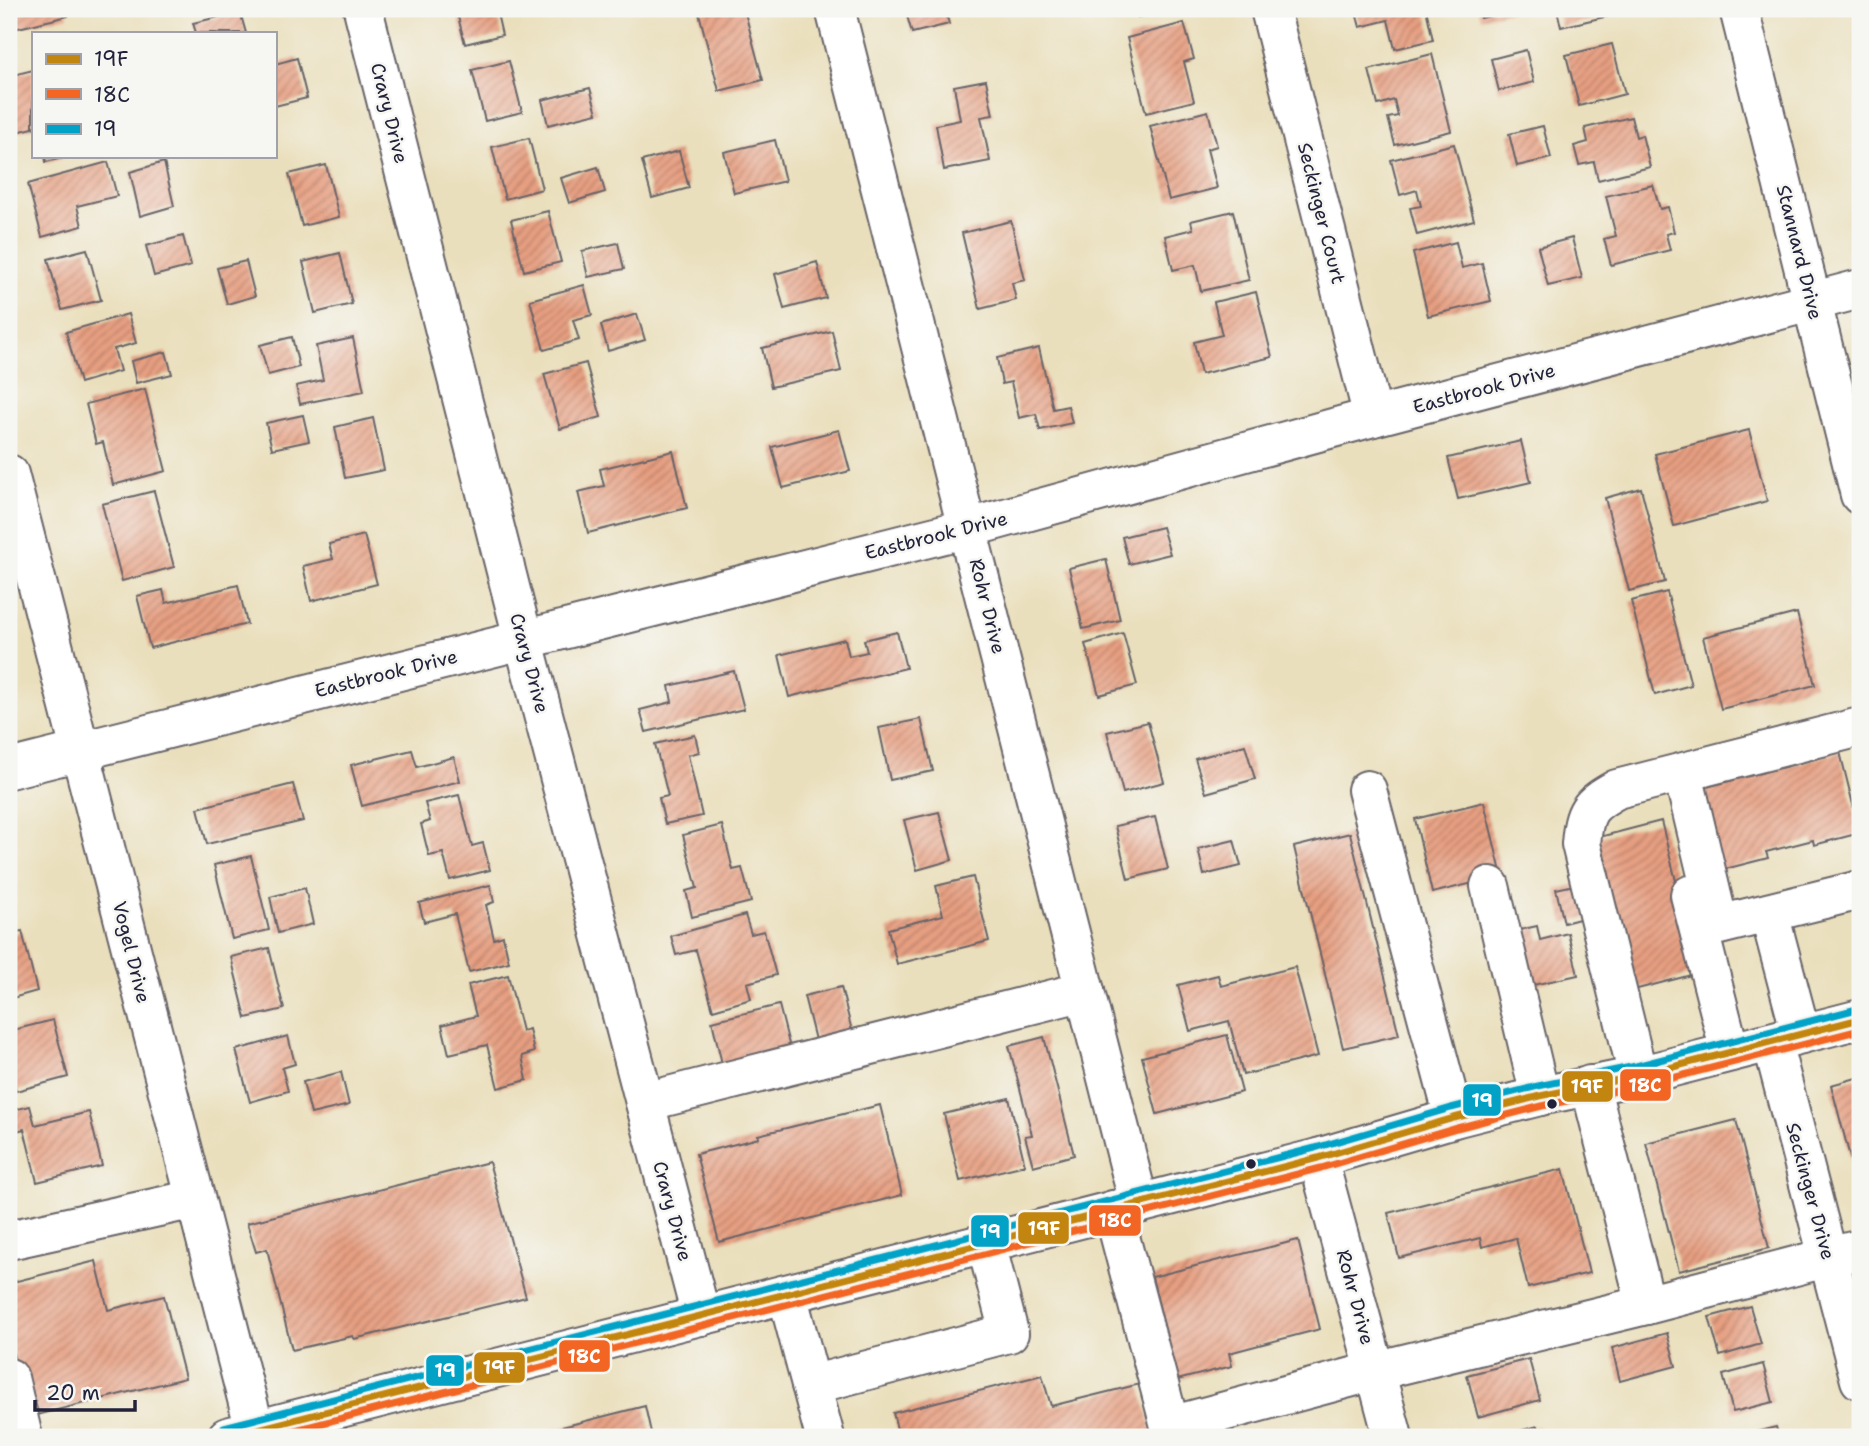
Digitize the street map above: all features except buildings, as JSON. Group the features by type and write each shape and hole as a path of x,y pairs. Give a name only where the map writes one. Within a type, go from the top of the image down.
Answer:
{"street":[{"name":"Crary Drive","path":"363,9 523,638 701,1316"},
{"name":"Rohr Drive","path":"835,9 1085,990 1170,1426 1375,1371"},
{"name":"Seckinger Court","path":"1270,9 1373,417"},
{"name":"Stannard Drive","path":"1738,9 1860,495"},
{"name":"Eastbrook Drive","path":"9,769 968,528 1373,417 1860,289"},
{"name":"Vogel Drive","path":"9,474 195,1199 241,1434"},
{"path":"1638,1076 1581,844 1583,824 1594,801 1617,789 1860,727"},
{"path":"1672,776 1719,925 1860,890"},
{"path":"1672,776 1730,1052"},
{"path":"1367,790 1454,1118"},
{"path":"1490,886 1540,1096"},
{"name":"Seckinger Drive","path":"1769,913 1786,1038 1844,1253 1860,1380"},
{"path":"645,1102 1085,990"},
{"path":"241,1434 295,1429 701,1316 1318,1158 1454,1118 1540,1096 1638,1076 1860,1019"},
{"path":"1590,1085 1646,1305"},
{"name":"Rohr Drive","path":"1318,1158 1393,1437"},
{"path":"9,1240 195,1199"},
{"path":"811,1385 1009,1333 986,1243"},
{"path":"1375,1371 1646,1305 1844,1253"},
{"path":"787,1294 825,1437"},
{"path":"9,1378 23,1437"}],"transit line":[{"name":"19","path":"224,1427 1315,1148 1451,1108 1538,1086 1636,1066 1857,1009"},
{"name":"19F","path":"227,1437 1318,1158 1454,1118 1540,1096 1638,1076 1860,1019"},
{"name":"18C","path":"268,1437 1321,1168 1542,1106 1641,1086 1860,1030"}]}
